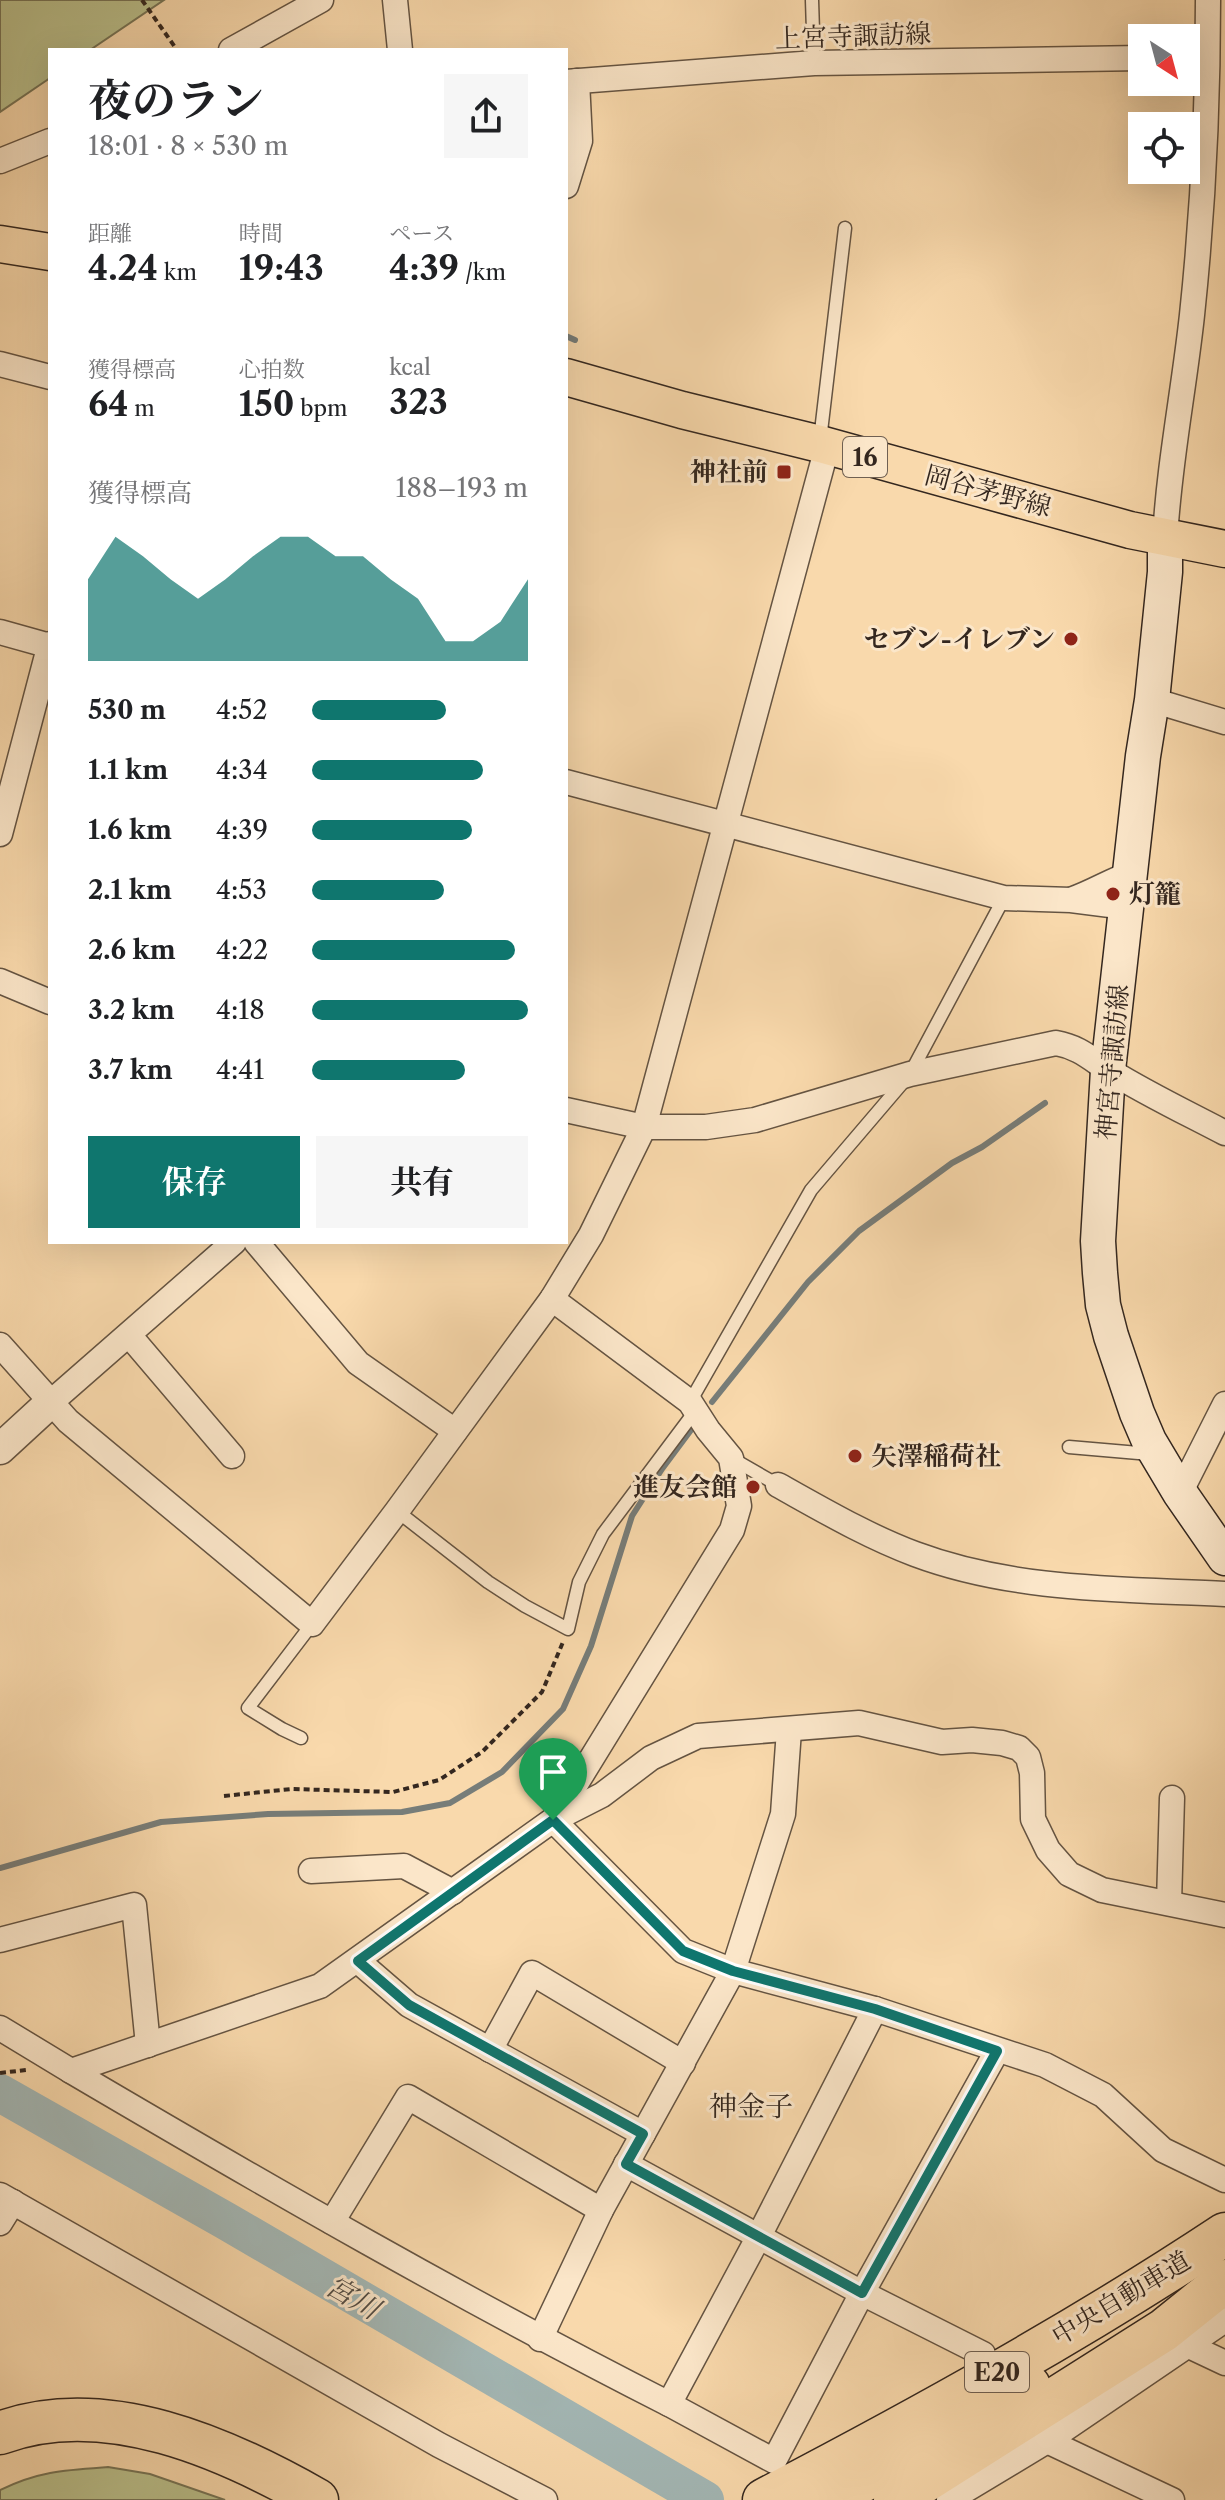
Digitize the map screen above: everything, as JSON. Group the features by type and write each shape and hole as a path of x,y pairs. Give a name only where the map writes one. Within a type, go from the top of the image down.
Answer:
{"highway":[{"name":"中央自動車道","path":"764,2500 933,2409 1150,2283 1225,2234"},
{"name":"中央自動車道","path":"826,2500 935,2443 1225,2268"},
{"path":"895,2500 1164,2330 1225,2281"},
{"path":"0,2433 51,2419 103,2421 159,2432 216,2449 317,2500"},
{"path":"0,2461 33,2449 103,2445 172,2462 241,2488 263,2500"}],"main road":[{"path":"0,244 48,252"},
{"name":"岡谷茅野線","path":"568,378 1165,538 1225,549"},
{"name":"神宮寺諏訪線","path":"1165,538 1165,572 1152,700 1108,1070 1098,1241 1103,1305 1137,1413 1180,1493 1225,1558"}],"street":[{"path":"235,48 321,0"},
{"path":"395,0 400,48"},
{"path":"1165,538 1167,501 1192,317 1208,0"},
{"name":"上宮寺諏訪線","path":"572,81 814,63 1128,58"},
{"path":"568,180 580,141 572,81"},
{"path":"0,161 48,142"},
{"path":"0,364 48,376"},
{"path":"0,1345 68,1421 312,1624 552,1299 591,1235 644,1127 824,446"},
{"path":"0,632 48,645"},
{"path":"0,834 48,654"},
{"path":"1152,700 1225,722"},
{"path":"568,783 1004,898 1071,900 1128,891"},
{"path":"1071,900 1094,892 1109,882 1128,891"},
{"path":"0,981 48,1001"},
{"path":"568,1110 644,1127 706,1127 755,1120 910,1074 1056,1043 1084,1052 1108,1070 1225,1133"},
{"path":"0,1449 232,1244"},
{"path":"258,1244 358,1363 455,1431"},
{"path":"552,1299 693,1406 731,1458 739,1506 732,1530 553,1820"},
{"path":"129,1335 232,1456"},
{"path":"1180,1493 1225,1404"},
{"path":"778,1485 859,1530 918,1555 978,1572 1044,1585 1225,1594"},
{"path":"71,2071 320,1986 553,1820 602,1795 651,1758 698,1736 859,1723 942,1742 972,1740 1019,1748 1028,1757 1032,1773 1033,1819 1048,1850 1069,1874 1102,1890 1225,1915"},
{"path":"540,2339 601,2210 733,1971 783,1814 789,1730"},
{"path":"1169,1903 1172,1798"},
{"path":"553,1820 683,1951 733,1971 875,2009 1045,2065 1103,2095 1163,2150 1225,2180"},
{"path":"311,1871 404,1866 453,1892"},
{"path":"0,1940 134,1905 148,2045"},
{"path":"358,1961 409,2005 643,2134"},
{"path":"490,2050 532,1973 683,2063"},
{"path":"669,2404 875,2009"},
{"path":"0,2028 332,2222 540,2339 774,2461 862,2293 997,2051"},
{"path":"332,2222 408,2097 601,2210"},
{"path":"626,2164 758,2238 983,2354"},
{"path":"4,2207 545,2500"},
{"path":"949,2500 1047,2441 1225,2320"},
{"path":"1189,2346 1225,2363"},
{"path":"1047,2441 1172,2500"}],"lane":[{"path":"812,0 814,63"},
{"path":"824,446 845,228"},
{"path":"397,1511 488,1582 568,1629 579,1582 603,1534 693,1406 811,1190 910,1074 1004,898"},
{"path":"1069,1447 1157,1455"},
{"path":"731,1458 778,1485"},
{"path":"301,1738 248,1708 312,1624"}],"path":[{"path":"142,0 176,48"},
{"path":"224,1796 291,1789 393,1792 439,1780 482,1752 542,1692 568,1629"}],"green space":[{"path":"0,0 164,0 93,48 48,48 48,79 0,112"},
{"path":"108,2467 150,2474 225,2500 0,2500 0,2490 40,2475"}],"waterway":[{"path":"568,337 575,340"},
{"path":"712,1402 808,1282 859,1231 952,1163 982,1147 1045,1103"},
{"path":"0,1868 161,1822 268,1814 402,1812 450,1803 502,1772 563,1709 591,1646 632,1516 694,1426"},
{"name":"宮川","path":"0,2093 705,2500"}],"place":[{"name":"神社前","path":"784,472"},
{"name":"セブン-イレブン","path":"1071,639"},
{"name":"灯籠","path":"1113,894"},
{"name":"矢澤稲荷社","path":"855,1456"},
{"name":"進友会館","path":"753,1487"}],"district":[{"name":"神金子","path":"751,2106"}],"route":[{"path":"553,1820 683,1951 733,1971 875,2009 997,2051 862,2293 626,2164 643,2134 409,2005 358,1961 553,1820"}]}
